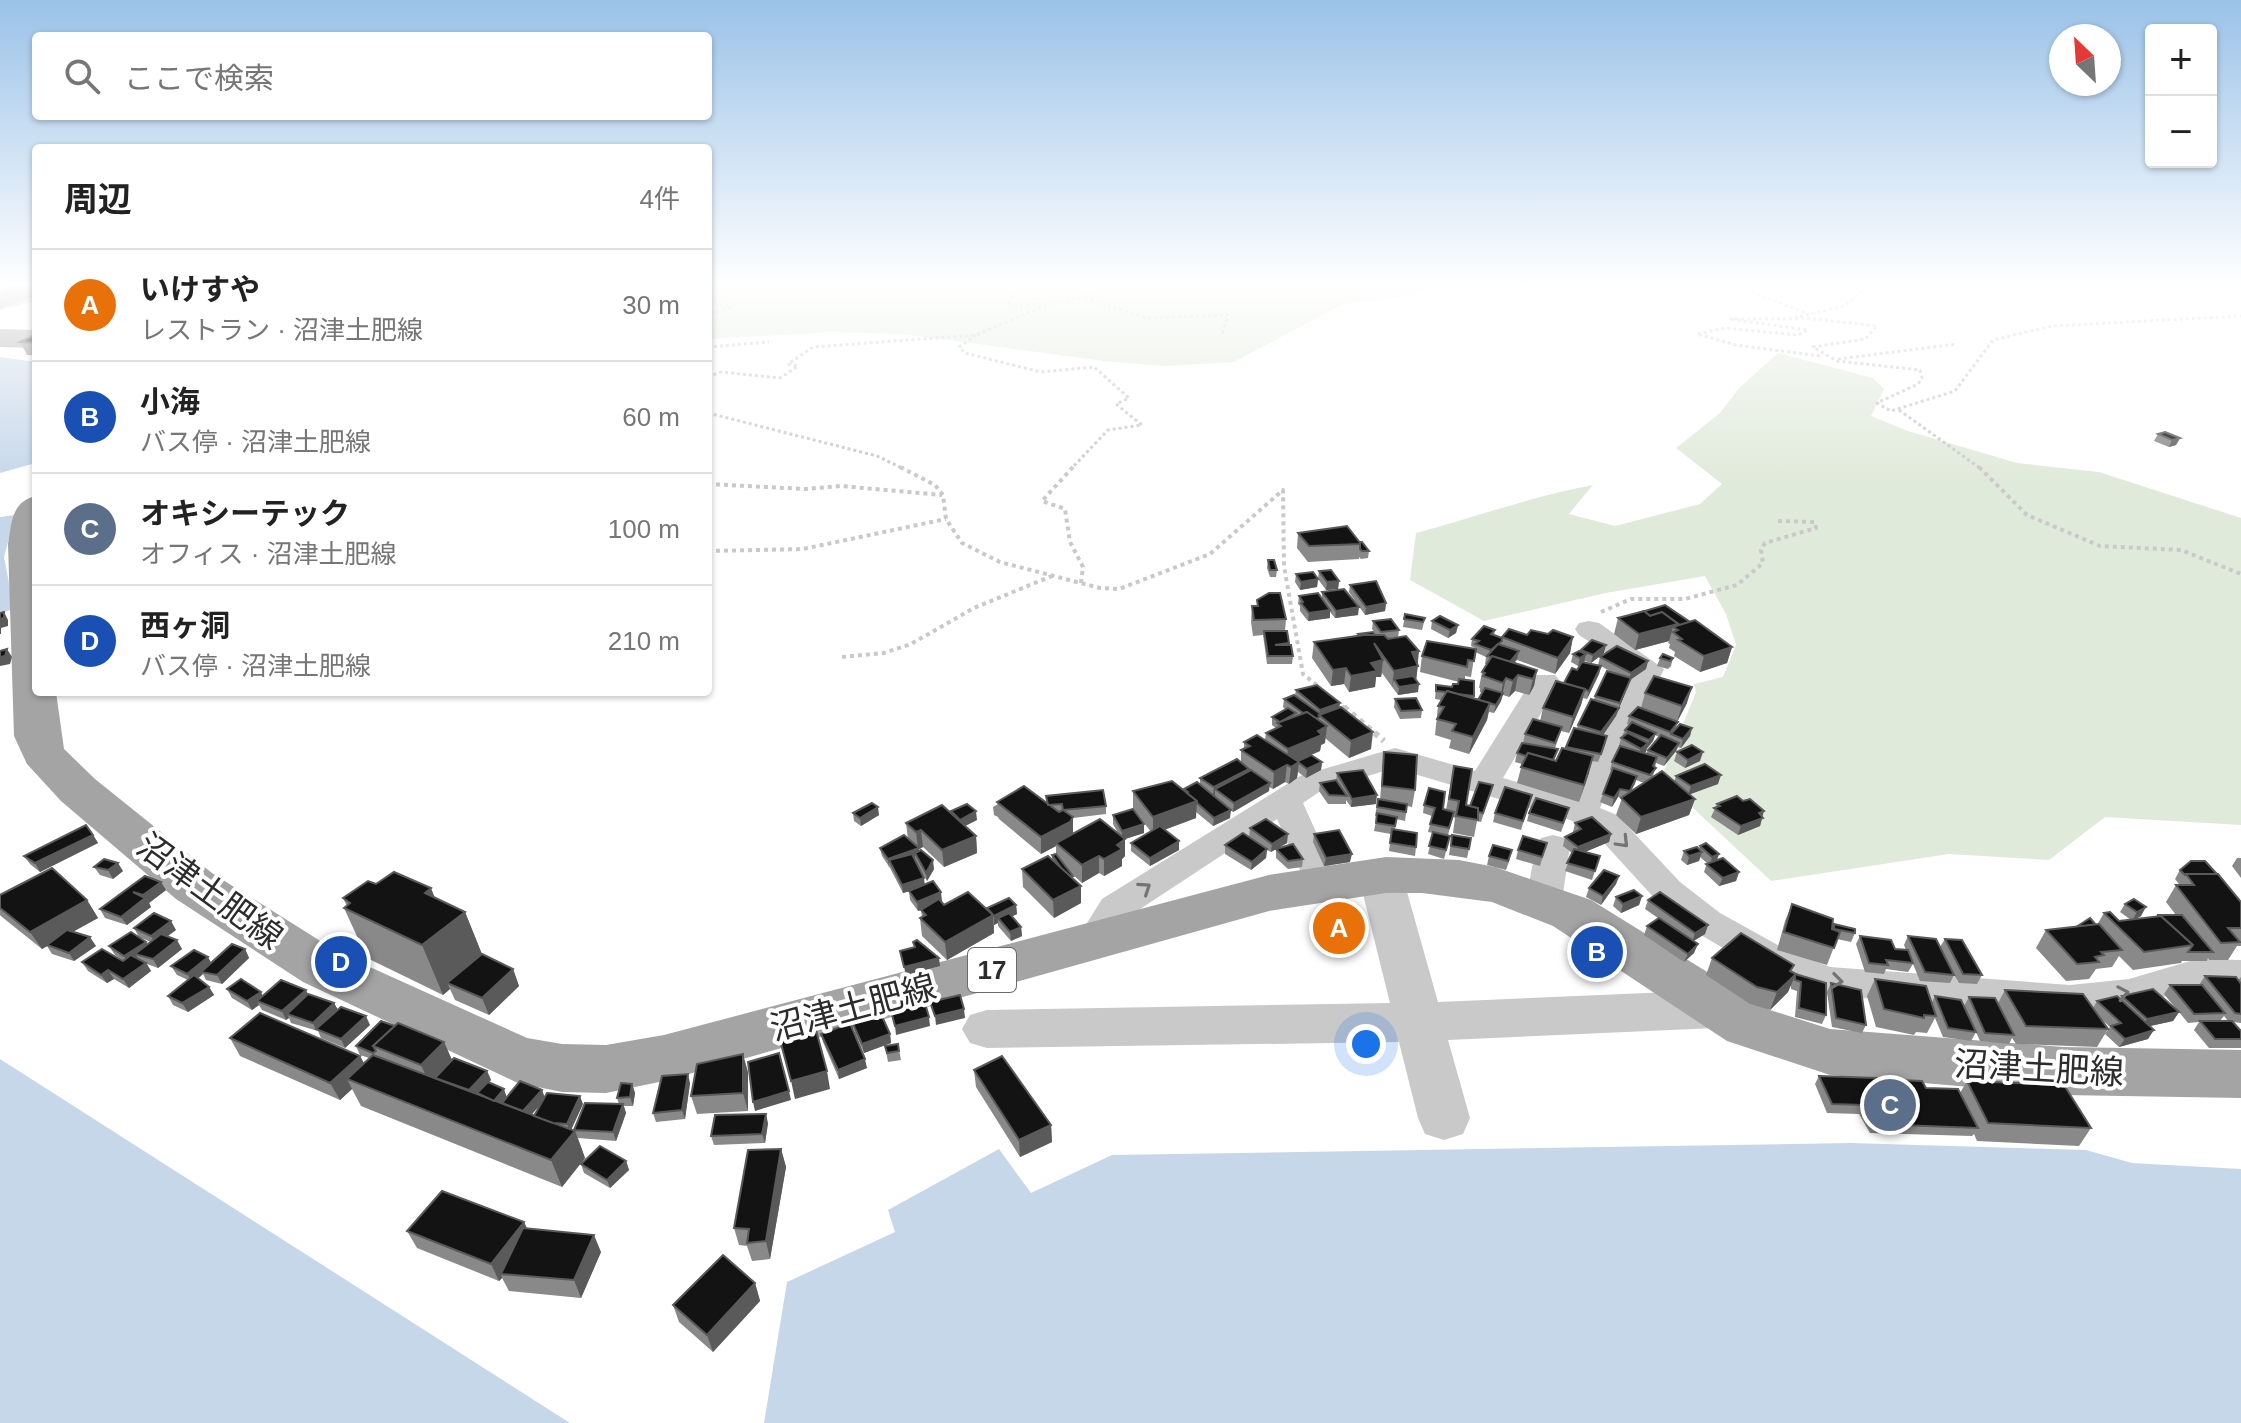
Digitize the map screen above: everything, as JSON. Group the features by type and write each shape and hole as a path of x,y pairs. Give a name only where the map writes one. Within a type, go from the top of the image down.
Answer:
{"main road":[{"name":"沼津土肥線","path":"36,696 37,736 43,754 78,790 233,914 322,968 518,1060 562,1068 606,1069 664,1058 1321,881 1380,874 1468,879 1544,900 1572,913 1716,1009 1778,1037 1830,1052 1892,1060 2063,1071 2241,1074"}],"street":[{"path":"1582,812 1650,669 1589,629"},
{"path":"1484,783 1545,681"},
{"path":"1092,944 1115,908 1311,783 1395,758 1582,812 1605,823 1668,891 1707,922 1772,959 1826,981 2070,1000 2129,993 2197,973 2241,974"},
{"path":"1285,799 1321,881"},
{"path":"1544,900 1553,846"},
{"path":"1380,874 1444,1118"},
{"path":"987,1029 1419,1022 1716,1009"}],"path":[{"path":"712,378 721,372 780,378 798,366 788,364 809,349"},
{"path":"961,349 965,353 1041,372 1080,365 1094,367 1129,398 1116,404 1142,425 1108,430 1042,501 1065,509 1070,542 1083,567 1081,583"},
{"path":"1786,349 1866,366 1900,364 1920,370 1922,378 1918,384 1877,403 1891,411 1955,391 1986,349"},
{"path":"1817,349 1834,359 1862,359 1923,349"},
{"path":"1899,410 1974,462 2009,501 2027,515 2100,546 2181,550 2241,574"},
{"path":"712,414 877,456 935,485 943,495 946,519 962,543 1000,562 1081,583 1119,589 1210,554 1283,490 1284,566 1303,674 1381,736 1395,758"},
{"path":"712,484 805,489 841,486 943,495"},
{"path":"712,551 803,549 946,519"},
{"path":"1589,629 1583,623 1586,618 1620,601 1685,599 1709,590 1737,585 1763,563 1761,550 1765,543 1816,528 1815,522 1808,520 1776,521"},
{"path":"842,657 884,653 911,644 974,608 1053,576"}],"green space":[{"path":"1018,349 1258,349 1234,362 1166,366"},
{"path":"1778,353 1873,378 1884,389 1871,416 1908,431 2017,463 2099,472 2241,518 2241,825 2105,817 2049,860 1949,854 1771,881 1661,778 1696,692 1694,684 1723,677 1736,645 1726,614 1705,576 1606,593 1484,621 1410,580 1416,533 1548,495 1593,485 1569,514 1615,526 1700,504 1722,484 1676,448 1720,413 1739,388"}],"water":[{"path":"0,357 32,361 32,464 0,473"},
{"path":"15,515 4,557 14,609 0,613 0,517"},
{"path":"0,1059 570,1423 0,1423"},
{"path":"1850,1143 2086,1150 2132,1163 2241,1169 2241,1423 764,1423 787,1282 895,1232 888,1210 999,1149 1031,1193 1112,1155"}],"building":[{"path":"2165,432 2180,438 2172,440 2158,434"},
{"path":"1347,526 1361,544 1309,546 1298,533"},
{"path":"1362,542 1369,551 1360,549"},
{"path":"1268,560 1274,560 1277,570 1270,570"},
{"path":"1331,570 1339,581 1327,582 1319,571"},
{"path":"1313,572 1318,579 1301,582 1296,574"},
{"path":"1376,581 1386,603 1366,607 1350,585"},
{"path":"1344,589 1359,607 1336,611 1322,592"},
{"path":"1269,593 1280,593 1286,619 1254,620 1252,606 1258,606 1257,600"},
{"path":"1318,593 1330,610 1309,613 1299,596"},
{"path":"1665,605 1690,622 1680,625 1662,612 1650,616 1644,611"},
{"path":"1644,611 1650,616 1662,612 1678,624 1639,634 1618,618"},
{"path":"1405,614 1425,618 1423,622 1404,619"},
{"path":"1440,616 1458,625 1450,630 1432,621"},
{"path":"1391,619 1399,630 1381,632 1373,621"},
{"path":"1695,620 1732,647 1704,656 1678,640 1682,639 1673,632 1678,630 1673,627"},
{"path":"1484,626 1495,630 1491,634 1502,638 1491,650 1475,644 1479,641 1472,639"},
{"path":"1509,629 1527,635 1531,630 1548,634 1553,630 1573,637 1558,658 1502,637"},
{"path":"1264,631 1287,631 1289,643 1275,645 1291,645 1293,656 1268,656"},
{"path":"1384,635 1388,639 1406,636 1419,651 1412,652 1418,666 1394,671 1374,643 1383,660 1371,663 1377,671 1351,676 1346,668 1333,670 1314,642"},
{"path":"1592,640 1606,645 1593,655 1581,650"},
{"path":"1427,641 1476,649 1474,661 1468,660 1467,667 1422,656"},
{"path":"1498,644 1519,651 1510,662 1487,656"},
{"path":"1617,646 1648,661 1631,673 1600,657"},
{"path":"1579,651 1586,654 1580,658 1573,654"},
{"path":"1663,654 1673,658 1670,661 1660,658"},
{"path":"1492,656 1537,670 1533,679 1518,675 1513,681 1506,678 1503,683 1483,676 1485,673 1482,672"},
{"path":"1582,662 1601,666 1589,691 1564,683 1572,668 1577,670"},
{"path":"1607,671 1631,678 1620,703 1595,696"},
{"path":"1413,676 1419,684 1399,687 1394,679"},
{"path":"1654,676 1692,687 1682,706 1645,693"},
{"path":"1459,679 1474,681 1474,696 1436,691 1436,685 1452,687 1458,684"},
{"path":"1556,681 1585,689 1573,717 1543,708"},
{"path":"1317,685 1340,703 1320,710 1296,690"},
{"path":"1485,688 1503,693 1496,705 1478,700"},
{"path":"1447,691 1490,703 1473,737 1452,731 1456,724 1437,719 1444,707 1438,706"},
{"path":"1294,695 1322,715 1316,719 1284,699"},
{"path":"1416,698 1422,710 1401,711 1395,699"},
{"path":"1591,699 1619,708 1601,732 1578,725"},
{"path":"1341,707 1373,732 1351,741 1319,715"},
{"path":"1638,707 1678,722 1670,732 1629,716"},
{"path":"1288,708 1296,713 1280,722 1272,717"},
{"path":"1307,712 1327,726 1318,731 1322,735 1288,749 1266,733 1281,726 1277,723"},
{"path":"1533,719 1562,727 1555,743 1525,734"},
{"path":"1632,722 1656,733 1649,740 1625,730"},
{"path":"1680,724 1692,728 1683,739 1671,734"},
{"path":"1574,728 1607,736 1601,754 1566,747"},
{"path":"1628,733 1648,743 1641,749 1621,738"},
{"path":"1257,735 1299,762 1274,772 1241,750 1250,746 1244,742"},
{"path":"1661,735 1679,743 1667,758 1648,750"},
{"path":"1522,743 1558,749 1553,760 1528,753 1526,756 1517,753"},
{"path":"1692,745 1703,752 1688,760 1677,752"},
{"path":"1620,746 1657,757 1653,766 1656,768 1650,775 1612,762"},
{"path":"1562,748 1593,756 1584,785 1521,767 1528,753 1556,761"},
{"path":"1384,752 1417,755 1415,790 1382,786"},
{"path":"1311,755 1322,762 1307,769 1298,762 1298,761"},
{"path":"1237,759 1249,769 1214,787 1200,778"},
{"path":"1705,764 1721,775 1691,786 1676,776"},
{"path":"1454,766 1472,769 1466,805 1478,808 1478,820 1456,816 1459,801 1449,799"},
{"path":"1613,768 1637,776 1630,791 1620,789 1614,798 1603,794"},
{"path":"1251,770 1270,783 1234,803 1215,789"},
{"path":"1363,770 1377,795 1352,799 1337,773"},
{"path":"1662,771 1695,799 1641,817 1621,798"},
{"path":"1336,780 1347,796 1329,795 1320,783"},
{"path":"1172,781 1197,801 1153,817 1133,791"},
{"path":"1197,782 1231,810 1214,818 1184,789"},
{"path":"1479,782 1493,785 1483,813 1470,806"},
{"path":"1024,786 1059,812 1063,810 1073,817 1070,822 1041,837 997,802"},
{"path":"1505,787 1532,795 1523,821 1495,813"},
{"path":"1429,788 1445,792 1443,809 1454,812 1449,828 1430,824 1435,808 1424,805"},
{"path":"1103,790 1106,806 1063,810 1062,804 1048,805 1046,796"},
{"path":"1737,796 1743,801 1750,799 1764,811 1759,813 1763,818 1741,826 1714,808"},
{"path":"1536,798 1569,808 1563,823 1529,813"},
{"path":"1378,799 1407,804 1406,812 1377,807"},
{"path":"872,803 878,807 860,818 853,813"},
{"path":"967,804 976,811 960,820 951,811"},
{"path":"942,805 976,836 942,850 921,830 916,832 906,823"},
{"path":"1133,809 1144,824 1122,831 1113,815"},
{"path":"1377,813 1397,817 1395,826 1376,823"},
{"path":"1592,817 1611,834 1578,847 1565,837 1581,829 1575,823"},
{"path":"1100,819 1125,839 1117,845 1122,849 1104,859 1099,856 1082,865 1056,843"},
{"path":"1266,819 1288,834 1272,844 1250,828"},
{"path":"86,825 93,835 35,863 24,856"},
{"path":"1160,826 1179,841 1150,858 1131,843"},
{"path":"1392,829 1417,833 1416,847 1390,843"},
{"path":"1339,830 1352,854 1326,858 1314,834"},
{"path":"1433,832 1450,836 1446,850 1429,846"},
{"path":"1243,833 1267,849 1252,862 1225,845"},
{"path":"904,835 919,848 888,859 880,848"},
{"path":"1452,835 1471,838 1469,849 1451,846"},
{"path":"1523,836 1547,843 1542,857 1518,850"},
{"path":"1706,843 1719,854 1712,857 1700,846"},
{"path":"1293,844 1303,859 1288,861 1276,849"},
{"path":"1493,845 1512,850 1508,861 1489,856"},
{"path":"1697,847 1702,852 1689,856 1684,851"},
{"path":"1574,849 1600,856 1595,871 1567,863"},
{"path":"921,850 933,860 926,873 915,853"},
{"path":"912,854 924,878 902,885 889,860"},
{"path":"1056,854 1073,876 1062,869 1052,855"},
{"path":"1048,856 1081,886 1053,900 1022,869"},
{"path":"1723,858 1739,872 1723,878 1706,864"},
{"path":"104,859 118,863 108,870 94,867"},
{"path":"2191,861 2205,861 2217,874 2185,875 2180,870"},
{"path":"52,868 87,900 30,932 0,908 0,895"},
{"path":"1604,870 1619,876 1603,896 1589,888"},
{"path":"394,872 431,888 425,893 465,912 422,945 344,908 350,903 343,898 368,881 376,884"},
{"path":"2186,874 2218,874 2241,902 2241,928 2228,928 2240,942 2221,943 2176,885 2194,885"},
{"path":"145,876 161,882 143,895 133,892 145,898 121,917 100,909"},
{"path":"933,881 941,892 917,902 909,891"},
{"path":"1634,890 1642,896 1623,904 1616,897"},
{"path":"968,892 993,915 945,942 920,918 926,915 921,910 939,899 944,905"},
{"path":"1660,892 1708,925 1695,933 1648,900"},
{"path":"1009,898 1016,905 994,916 987,908"},
{"path":"2134,899 2146,907 2137,912 2125,904"},
{"path":"1792,904 1833,919 1832,929 1840,932 1834,948 1784,932"},
{"path":"2110,912 2119,921 2161,916 2193,945 2144,952 2104,913"},
{"path":"154,913 171,921 151,936 134,928"},
{"path":"1009,913 1021,927 1010,932 998,918"},
{"path":"2157,915 2182,915 2213,952 2188,952 2193,945"},
{"path":"1659,918 1698,944 1688,954 1647,926"},
{"path":"2090,918 2096,925 2076,927"},
{"path":"1834,924 1855,929 1855,933 1834,929"},
{"path":"2099,924 2122,950 2101,952 2104,955 2095,957 2099,962 2077,964 2046,930"},
{"path":"67,930 90,937 69,953 47,945"},
{"path":"131,932 146,942 124,956 109,946"},
{"path":"1741,933 1794,965 1790,971 1796,974 1777,992 1757,987 1712,958"},
{"path":"161,934 177,940 153,959 135,954"},
{"path":"1860,936 1891,940 1895,949 1908,950 1913,963 1886,960 1888,965 1869,963"},
{"path":"1908,936 1936,939 1954,975 1925,972"},
{"path":"1945,939 1962,940 1982,975 1963,974"},
{"path":"917,940 939,958 904,967 900,951 915,947 913,942"},
{"path":"232,944 245,949 217,975 201,972"},
{"path":"102,949 123,961 131,955 146,963 123,979 108,970 101,975 82,962"},
{"path":"194,950 208,957 187,974 171,966"},
{"path":"482,954 513,969 482,998 447,983"},
{"path":"1795,974 1826,983 1826,1015 1799,1008 1801,982 1795,980"},
{"path":"194,975 209,987 182,1003 168,996"},
{"path":"2205,976 2236,977 2241,984 2241,1014 2235,1013"},
{"path":"241,979 261,992 247,1001 227,989"},
{"path":"1875,979 1926,986 1936,1016 1924,1015 1924,1018 1884,1009"},
{"path":"281,980 306,990 282,1011 257,1001"},
{"path":"1831,983 1861,990 1866,1025 1836,1018"},
{"path":"2170,985 2202,985 2225,1013 2194,1014"},
{"path":"2153,989 2179,1012 2147,1019 2122,996"},
{"path":"2005,990 2083,994 2108,1029 2026,1026"},
{"path":"308,994 334,1003 313,1023 287,1014"},
{"path":"960,995 964,1009 935,1016 930,1002"},
{"path":"1935,996 1961,1000 1976,1032 1948,1028"},
{"path":"2117,996 2154,1030 2125,1039 2111,1026 2121,1023 2097,1001"},
{"path":"1969,997 1995,998 2014,1035 1985,1033"},
{"path":"925,1003 929,1017 895,1026 891,1011"},
{"path":"341,1007 366,1016 341,1039 316,1029"},
{"path":"260,1013 360,1056 330,1083 230,1038"},
{"path":"881,1014 890,1034 862,1044 853,1024"},
{"path":"381,1021 395,1026 373,1046 376,1051 373,1053 356,1046"},
{"path":"2200,1021 2232,1021 2241,1031 2241,1039 2215,1039"},
{"path":"398,1023 444,1042 421,1065 373,1046"},
{"path":"850,1023 865,1059 838,1070 821,1034"},
{"path":"816,1030 827,1071 791,1081 780,1040"},
{"path":"898,1044 899,1051 887,1053 885,1046"},
{"path":"779,1053 789,1091 753,1102 748,1062"},
{"path":"743,1054 743,1093 691,1096 697,1064"},
{"path":"373,1055 575,1131 551,1160 347,1079"},
{"path":"1002,1056 1051,1125 1019,1140 974,1070"},
{"path":"454,1058 487,1071 469,1090 435,1078"},
{"path":"688,1074 682,1110 653,1113 662,1076"},
{"path":"1819,1076 1877,1078 1881,1086 1902,1086 1898,1080 1922,1081 1926,1088 1958,1089 1978,1128 1874,1124 1864,1105 1832,1104"},
{"path":"520,1081 542,1090 523,1111 502,1103"},
{"path":"1967,1081 2064,1085 2091,1128 1988,1123"},
{"path":"488,1082 504,1089 494,1101 477,1093"},
{"path":"621,1083 632,1084 630,1097 617,1098"},
{"path":"547,1093 580,1096 567,1124 534,1116"},
{"path":"585,1103 623,1104 613,1132 574,1130"},
{"path":"766,1114 762,1134 711,1136 715,1115"},
{"path":"600,1146 626,1161 607,1180 581,1164"},
{"path":"781,1149 766,1241 747,1243 749,1229 734,1228 748,1150"},
{"path":"442,1191 524,1222 491,1264 407,1231"},
{"path":"523,1228 594,1235 574,1280 501,1274"},
{"path":"723,1255 755,1283 707,1335 673,1305"}],"place":[{"name":"いけすや","path":"1339,928"},
{"name":"小海","path":"1597,952"},
{"name":"西ヶ洞","path":"341,962"},
{"name":"オキシーテック","path":"1890,1105"}]}
